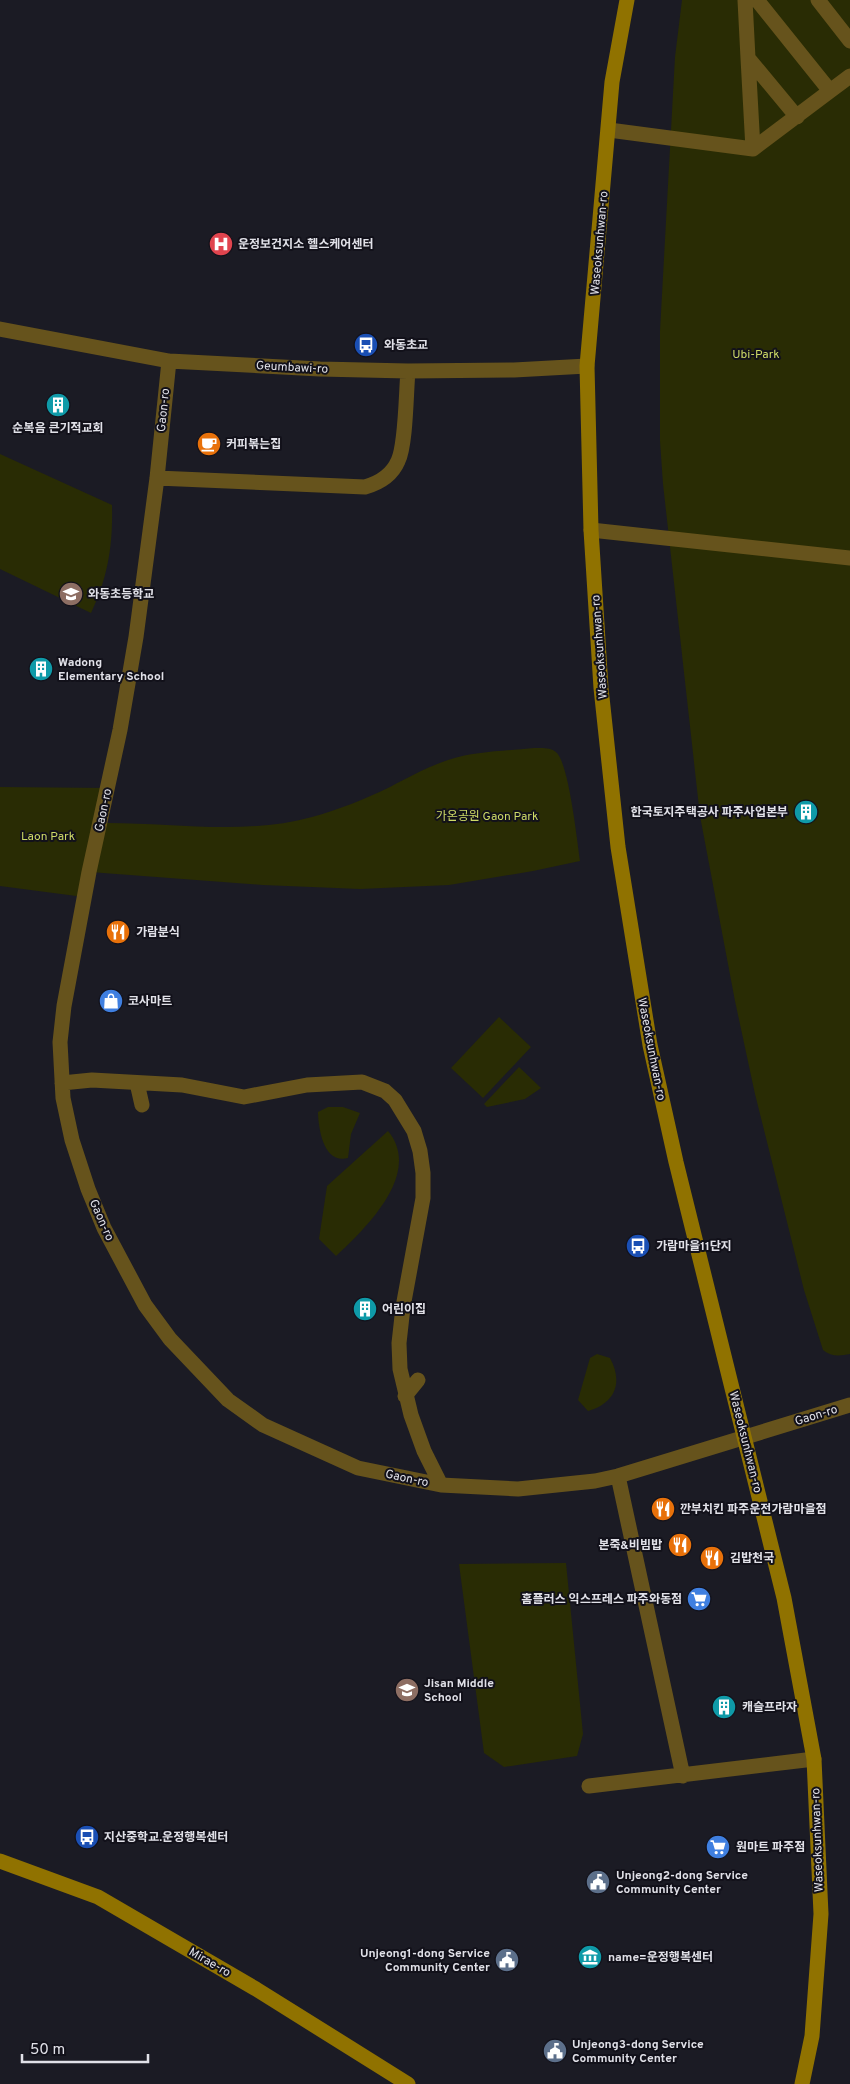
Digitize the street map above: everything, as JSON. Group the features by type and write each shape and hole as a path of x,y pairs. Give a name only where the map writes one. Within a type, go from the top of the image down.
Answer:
{"street":[{"name":"Waseoksunhwan-ro","path":"627,0 612,82 587,366 591,530 601,688 618,847 650,1045 676,1162 784,1598 814,1759 821,1914 812,2036 802,2084"},
{"path":"746,0 753,149"},
{"path":"757,0 830,91"},
{"path":"818,0 850,41"},
{"path":"748,58 797,117"},
{"path":"609,130 753,149 850,76"},
{"name":"Geumbawi-ro","path":"0,329 169,360 320,369 408,371 514,370 587,366"},
{"name":"Gaon-ro","path":"169,360 157,478 136,637 120,730 89,872 64,1006 60,1042 63,1098 72,1140 104,1228 145,1305 170,1339 199,1371 228,1400 263,1425 358,1468 441,1485 518,1489 595,1481 618,1476 850,1405"},
{"path":"157,478 370,486 389,474 400,457 408,371"},
{"path":"591,530 850,558"},
{"path":"62,1083 92,1080 182,1086 244,1097 307,1085 362,1082 385,1091 395,1100 414,1132 420,1151 423,1174 423,1198 404,1298 400,1368 405,1396 424,1451 441,1485"},
{"path":"136,1083 142,1105"},
{"path":"405,1396 418,1380"},
{"path":"618,1476 683,1776"},
{"path":"589,1786 814,1759"},
{"name":"Mirae-ro","path":"0,1861 98,1896 256,1989 408,2084"}],"green space":[{"name":"Ubi-Park","path":"682,0 850,0 850,1354 843,1355 832,1355 823,1350 804,1290 755,1094 735,1001 700,816 663,484 660,441 660,331 675,57"},
{"path":"0,454 112,505 112,534 108,560 102,587 91,613 0,569"},
{"name":"가온공원 Gaon Park","path":"534,748 552,750 557,753 561,761 569,787 580,861 449,885 360,889 263,885 90,872 84,897 0,886 0,787 108,788 100,823 207,827 260,826 286,823 342,808 448,760 480,753"},
{"path":"499,1017 531,1047 483,1098 451,1068"},
{"path":"519,1067 541,1088 525,1099 487,1107 484,1104"},
{"path":"328,1107 343,1107 360,1113 351,1134 348,1158 340,1159 333,1156 324,1145 318,1112"},
{"path":"388,1131 397,1147 399,1164 395,1182 375,1215 362,1231 336,1256 319,1239 327,1186"},
{"path":"597,1354 610,1358 616,1375 616,1383 611,1397 605,1403 588,1411 578,1400 590,1358"},
{"path":"566,1563 583,1734 577,1756 504,1767 484,1753 459,1564"}],"place":[{"name":"운정보건지소 헬스케어센터","path":"221,244"},
{"name":"와동초교","path":"366,345"},
{"name":"순복음 큰기적교회","path":"58,405"},
{"name":"커피볶는집","path":"209,444"},
{"name":"와동초등학교","path":"71,594"},
{"name":"Wadong Elementary School","path":"41,669"},
{"name":"한국토지주택공사 파주사업본부","path":"806,812"},
{"name":"가람분식","path":"118,932"},
{"name":"코사마트","path":"111,1001"},
{"name":"가람마을11단지","path":"638,1246"},
{"name":"어린이집","path":"365,1309"},
{"name":"깐부치킨 파주운전가람마을점","path":"663,1509"},
{"name":"본죽&비빔밥","path":"680,1545"},
{"name":"김밥천국","path":"712,1558"},
{"name":"홈플러스 익스프레스 파주와동점","path":"699,1599"},
{"name":"Jisan Middle School","path":"407,1690"},
{"name":"캐슬프라자","path":"724,1707"},
{"name":"지산중학교.운정행복센터","path":"87,1837"},
{"name":"원마트 파주점","path":"718,1847"},
{"name":"Unjeong2-dong Service Community Center","path":"598,1882"},
{"name":"name=운정행복센터","path":"590,1957"},
{"name":"Unjeong1-dong Service Community Center","path":"507,1960"},
{"name":"Unjeong3-dong Service Community Center","path":"555,2051"}],"park label":[{"name":"Laon Park","path":"48,836"}]}
